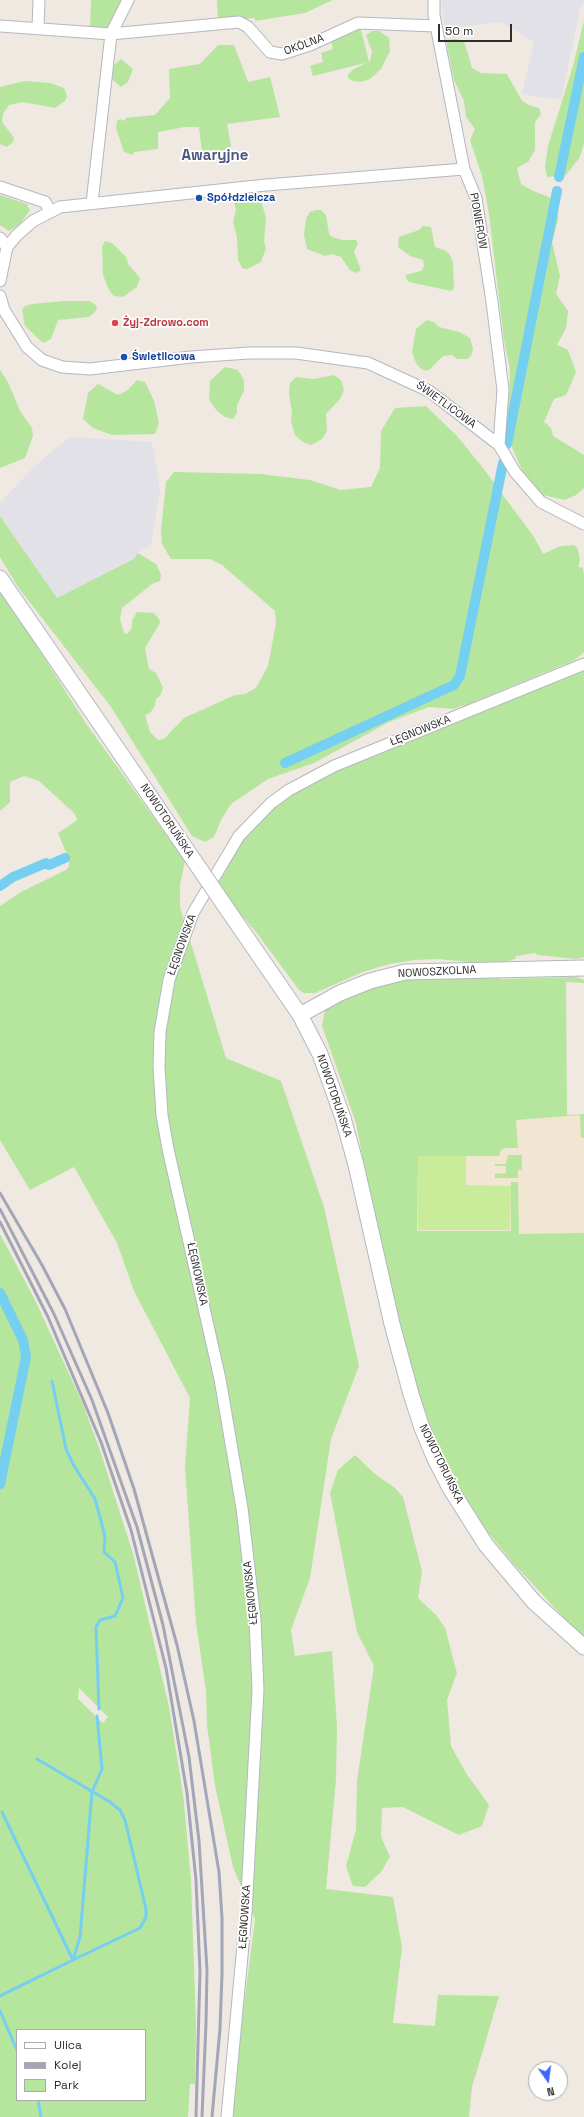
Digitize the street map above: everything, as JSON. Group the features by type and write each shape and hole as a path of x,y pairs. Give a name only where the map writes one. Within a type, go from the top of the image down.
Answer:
{"main road":[{"name":"NOWOTORUŃSKA","path":"0,578 300,1015 320,1054 343,1118 399,1352 422,1428 435,1458 453,1494 486,1545 534,1602 584,1646"},
{"name":"NOWOSZKOLNA","path":"300,1015 340,993 370,981 405,972 584,968"}],"street":[{"path":"38,27 39,0"},
{"path":"92,203 111,34 128,0"},
{"name":"PIONIERÓW","path":"434,0 436,26 464,169 476,198 492,302 503,390 499,445"},
{"name":"OKÓLNA","path":"0,26 38,27 111,34 239,22 248,27 270,52 282,54 310,46 340,30 358,23 436,26"},
{"path":"0,281 7,247 17,235 33,221 50,211 70,205 270,185 464,169"},
{"path":"0,187 45,202 50,211"},
{"path":"0,238 7,247"},
{"name":"ŚWIETLICOWA","path":"0,296 4,310 24,344 34,354 52,365 71,369 90,369 191,357 249,353 296,353 342,358 368,363 419,385 499,445 515,472 541,502 584,524"},
{"name":"ŁĘGNOWSKA","path":"227,2117 247,1905 258,1690 255,1628 242,1508 220,1379 168,1149 162,1115 159,1066 160,1032 169,980 193,913 239,836 271,803 289,790 334,766 584,664"}],"shaded area":[{"path":"441,0 584,0 584,4 580,9 561,100 522,94 534,42 501,22 445,29"},
{"path":"76,437 151,442 154,451 160,491 151,544 138,553 134,559 57,598 0,516 0,503 29,472 52,451 69,438"},
{"path":"584,1114 584,1238 400,1235 373,1123 489,1120"}],"green space":[{"path":"91,0 126,0 111,31 90,29"},
{"path":"217,0 333,0 305,13 255,21 255,18 218,21"},
{"path":"584,21 584,143 580,157 566,175 547,177 545,167 548,146 573,66"},
{"path":"360,26 369,62 313,76 310,66 323,62 321,53 333,49 330,38"},
{"path":"372,31 379,31 389,38 390,51 381,69 370,79 361,82 353,81 348,78 348,75 352,70 370,61 372,52 366,35"},
{"path":"455,39 464,41 472,68 481,73 507,74 522,101 539,108 541,114 535,122 535,150 528,162 517,168 521,184 533,191 549,197 558,206 558,220 552,242 560,276 556,294 568,311 566,328 557,345 568,350 576,372 566,395 554,399 544,422 551,428 553,436 584,455 584,488 576,495 565,500 543,495 526,479 505,432 509,401 510,370 504,340 489,214 482,176 470,140 475,129 466,117 464,101 454,80 446,40"},
{"path":"218,45 234,45 248,82 270,77 280,117 227,124 231,147 221,155 215,154 210,150 202,151 199,127 185,127 158,132 158,149 134,152 133,155 124,152 116,128 117,121 120,119 126,121 125,118 155,115 170,98 169,69 200,64"},
{"path":"121,59 133,69 128,82 121,87 112,79 114,65"},
{"path":"25,81 50,83 64,88 67,96 65,101 55,108 23,102 9,105 3,114 2,122 14,138 13,142 7,147 0,144 0,87"},
{"path":"0,195 27,204 30,210 20,224 9,231 0,225"},
{"path":"249,195 256,196 262,204 266,218 264,242 266,248 261,262 247,269 242,268 238,260 237,238 233,222 236,210 234,202 238,198"},
{"path":"321,210 326,215 329,234 332,237 342,240 356,240 358,243 354,252 361,270 356,273 350,270 341,257 332,254 325,256 307,249 304,235 306,219 310,212"},
{"path":"423,226 431,227 435,247 446,251 450,255 453,263 454,288 451,291 409,282 406,278 406,275 421,271 424,266 423,260 410,256 398,247 399,237 419,230"},
{"path":"105,241 112,243 126,257 128,264 140,278 137,287 123,297 114,296 109,290 103,275 102,247"},
{"path":"64,301 90,301 97,306 96,311 89,317 58,320 51,339 43,343 25,326 22,310 25,306 32,304"},
{"path":"427,320 434,322 439,327 459,332 470,338 473,349 471,356 467,359 457,359 452,355 443,356 429,370 426,371 420,368 416,363 412,352 416,329"},
{"path":"225,367 238,370 244,380 244,391 237,405 237,413 233,419 225,417 217,411 209,400 210,381"},
{"path":"0,370 8,382 20,411 32,428 33,436 25,458 0,468"},
{"path":"334,375 341,380 344,390 340,399 326,414 327,431 322,439 311,445 303,442 295,435 291,422 292,413 289,394 290,383 296,377 314,379"},
{"path":"137,380 145,382 154,401 159,423 155,434 112,435 93,428 83,419 88,393 98,384 118,395 128,390"},
{"path":"426,406 457,436 483,468 534,537 543,554 561,546 574,545 578,549 580,560 578,567 583,568 584,575 584,652 575,660 464,706 454,709 429,707 389,722 314,763 268,779 231,804 221,820 214,837 205,842 192,836 111,707 18,587 0,557 0,516 57,598 134,559 138,553 156,564 161,575 160,581 152,584 122,608 120,619 124,633 127,634 132,628 132,621 137,612 154,613 159,619 160,623 145,648 149,669 156,673 163,688 160,696 156,699 155,706 150,713 145,715 150,732 158,740 164,739 184,718 235,695 245,694 256,688 268,666 276,623 275,611 222,565 210,559 171,559 162,544 161,531 166,482 174,472 260,474 310,480 341,490 371,487 380,468 381,431 395,408"},
{"path":"0,588 87,725 185,861 180,885 180,907 226,1058 281,1081 324,1207 359,1366 331,1439 310,1578 291,1630 295,1656 332,1651 337,1726 336,1779 326,1889 393,1897 402,1947 393,2023 435,2026 438,1995 499,1996 472,2087 469,2117 233,2117 239,2044 255,1919 233,1867 215,1786 207,1725 206,1691 196,1623 185,1467 190,1398 134,1291 117,1243 74,1167 30,1190 0,1140 0,906 21,892 66,870 69,866 69,860 58,833 76,821 77,818 74,813 39,781 24,776 10,782 10,802 0,811"},
{"path":"580,671 584,671 584,957 577,959 537,955 536,953 516,956 515,959 499,963 487,964 438,959 415,960 389,964 363,972 315,993 304,993 299,990 256,932 230,902 216,880 241,842 260,820 288,797 328,774"},
{"path":"497,975 500,979 577,977 584,980 584,983 566,982 567,1115 584,1114 584,1138 581,1138 580,1115 516,1120 518,1148 504,1148 501,1150 499,1156 418,1156 417,1231 511,1231 511,1182 518,1182 519,1234 584,1233 584,1635 581,1636 512,1562 470,1510 438,1446 416,1390 371,1202 356,1123 322,1026 325,1010 349,995 413,976"},
{"path":"508,1155 522,1155 522,1170 518,1170 518,1178 495,1178 495,1174 506,1173 506,1166 495,1166 495,1164 506,1164"},
{"path":"418,1156 466,1156 466,1185 511,1186 510,1230 418,1230"},
{"path":"0,1234 35,1300 82,1402 100,1450 134,1557 169,1707 183,1794 191,1879 196,2025 195,2084 190,2084 188,2117 0,2117","holes":["79,1688 108,1717 103,1723 78,1699"]},
{"path":"355,1455 375,1474 395,1488 403,1497 422,1571 418,1598 436,1615 445,1628 457,1673 447,1700 451,1746 466,1773 489,1805 482,1826 459,1835 403,1807 382,1808 381,1837 390,1857 381,1872 365,1887 353,1886 346,1866 356,1830 357,1781 374,1666 357,1632 330,1493 338,1470"}],"waterway":[{"path":"559,177 584,57"},
{"path":"507,444 557,191"},
{"path":"285,763 454,685 460,676 503,463"},
{"path":"0,886 13,877 46,863 49,865 65,858"},
{"path":"0,1293 23,1340 26,1357 0,1484"},
{"path":"52,1381 66,1449 73,1464 95,1499 105,1536 104,1552 115,1562 123,1598 115,1616 100,1620 96,1627 99,1709"},
{"path":"0,1996 73,1960 80,1937 92,1792 102,1769 97,1716"},
{"path":"2,1812 73,1960 140,1928 146,1917 146,1909 125,1820 120,1810 110,1802 37,1759"},
{"path":"0,2011 16,2048"},
{"path":"38,2101 41,2117"}],"railway":[{"path":"0,1193 42,1265 65,1309 108,1413 134,1489 177,1645 194,1721 219,1872 222,1918 222,1974 220,2029 212,2117"},
{"path":"0,1209 54,1314 92,1400 137,1527 163,1625 189,1757 199,1841 207,1970 202,2117"},
{"path":"0,1222 48,1317 101,1442 131,1530 166,1668 187,1793 196,1880 200,1972 196,2117"}],"place":[{"name":"Spółdzielcza","path":"199,198"},
{"name":"Żyj-Zdrowo.com","path":"115,323"},
{"name":"Świetlicowa","path":"124,357"}],"district":[{"name":"Awaryjne","path":"215,156"}]}
